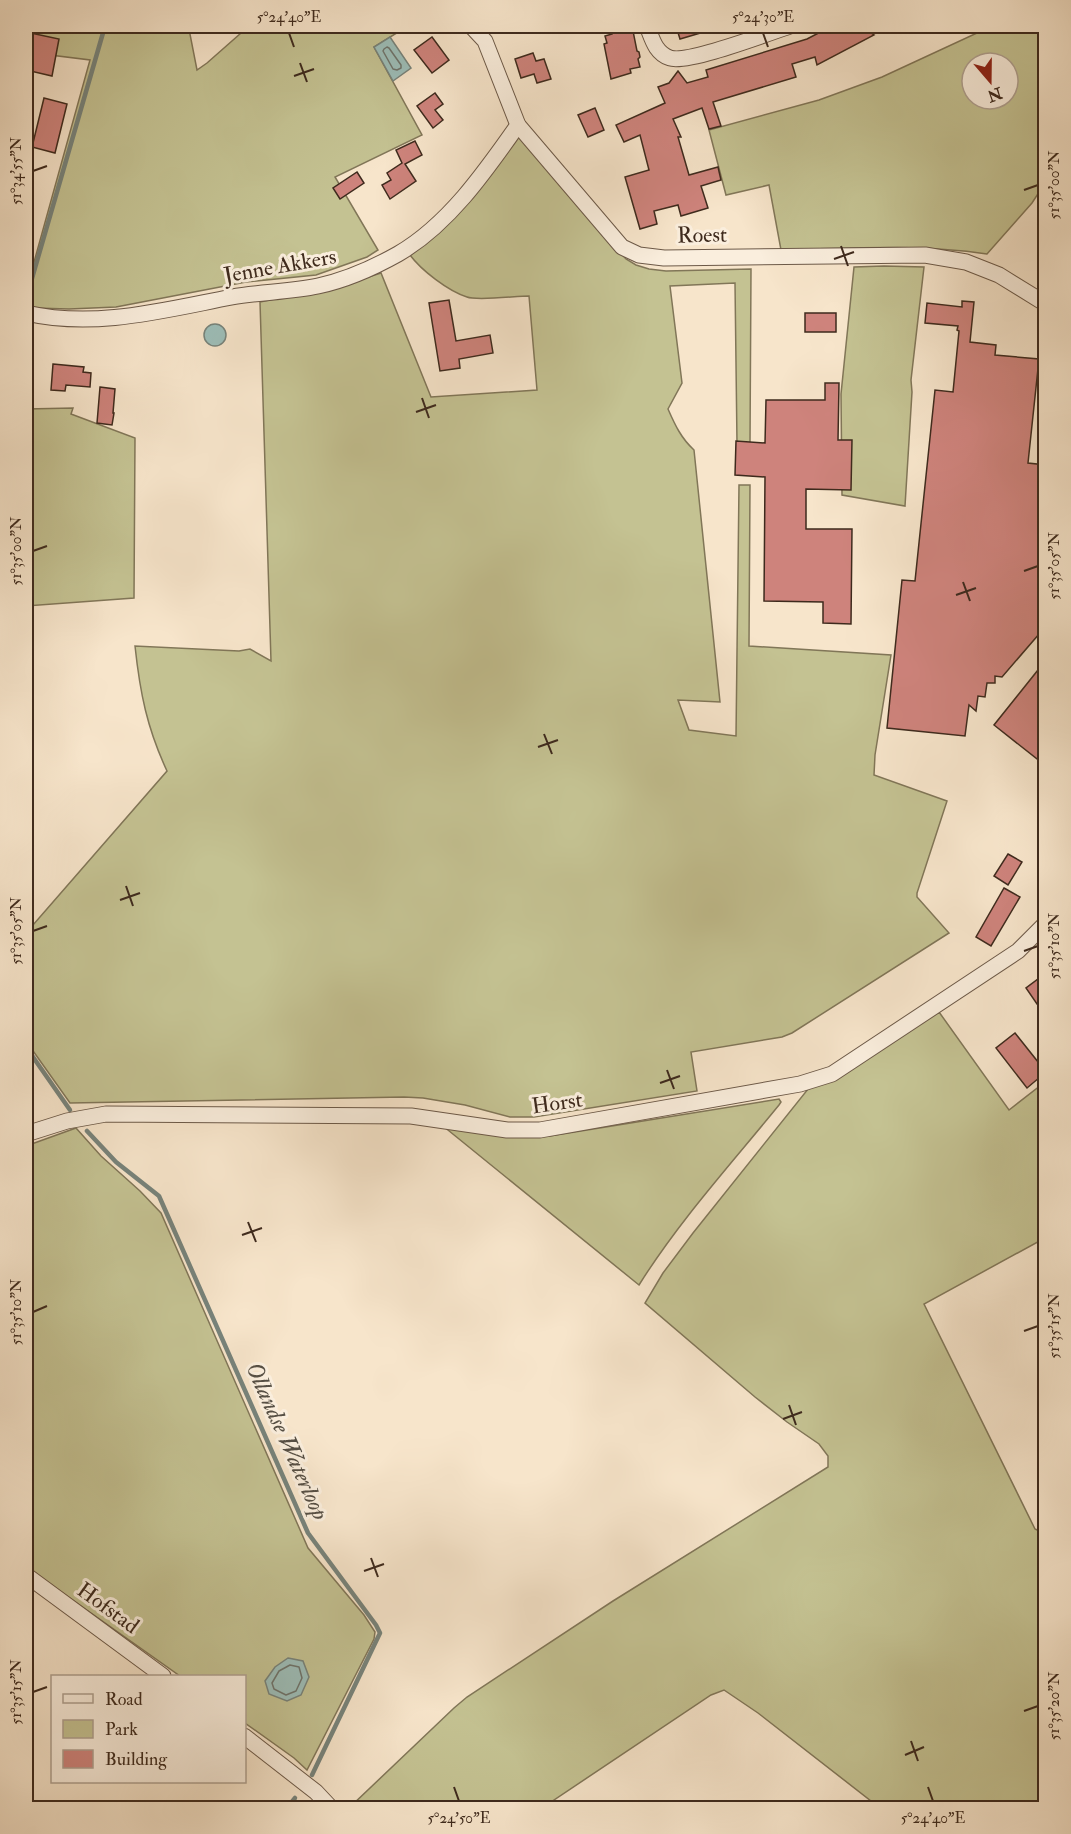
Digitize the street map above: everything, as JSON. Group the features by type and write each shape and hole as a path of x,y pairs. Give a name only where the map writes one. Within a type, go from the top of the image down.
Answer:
{"street":[{"name":"Roest","path":"471,26 485,41 518,125 622,247 639,255 664,258 925,255 966,262 999,275 1046,304"},
{"path":"647,26 656,50 670,58 690,58 790,26"},
{"name":"Jenne Akkers","path":"29,313 84,320 129,317 234,297 318,286 357,274 399,253 430,231 484,171 518,125"},
{"name":"Horst","path":"26,1134 67,1121 106,1114 411,1116 507,1130 540,1130 800,1084 832,1074 1018,951 1046,923"},
{"name":"Hofstad","path":"26,1575 161,1675"},
{"path":"246,1738 307,1785 330,1809"}],"green space":[{"path":"26,26 176,26 189,29 197,70 249,26 408,26 374,47 422,135 335,177 378,250 367,257 316,275 246,282 116,307 69,309 34,308 26,305 26,291 90,60 26,52"},
{"path":"992,26 1041,26 1045,31 1045,183 1032,203 987,254 910,248 781,250 769,185 726,195 709,130 819,100 882,77"},
{"path":"520,134 607,238 626,259 636,265 666,271 751,269 750,443 737,443 735,283 670,286 682,383 668,409 685,441 694,450 720,702 678,700 689,730 736,736 739,485 750,485 749,646 891,655 875,755 874,775 947,801 917,897 949,933 792,1033 782,1037 691,1052 697,1091 534,1117 510,1117 465,1105 404,1097 70,1103 26,1041 26,933 167,771 145,710 135,646 239,651 250,649 271,661 260,302 343,285 381,273 431,397 537,390 529,296 467,297 436,279 410,255"},
{"path":"854,267 924,267 911,380 905,506 842,495 841,394"},
{"path":"73,408 71,414 135,438 134,598 26,606 26,409"},
{"path":"939,1012 1009,1110 1045,1082 1045,1238 924,1304 1035,1529 1045,1534 1045,1808 880,1808 758,1713 724,1690 711,1695 542,1808 349,1808 467,1697 613,1601 828,1467 828,1456 819,1444 755,1397 645,1303 663,1273 693,1233 808,1089 833,1078"},
{"path":"779,1099 781,1102 779,1105 688,1215 639,1285 443,1126 512,1137 550,1136"},
{"path":"76,1128 101,1156 161,1213 308,1548 364,1615 375,1632 374,1639 307,1770 246,1724 246,1675 179,1675 26,1567 26,1146"}],"water":[{"path":"390,37 411,68 393,81 374,47"},
{"path":"215,324 223,327 226,335 223,343 215,346 207,343 204,335 207,327"},
{"path":"288,1658 303,1661 309,1677 301,1695 287,1701 269,1694 265,1681 275,1667"}],"building":[{"path":"610,26 632,26 640,57 638,59 640,67 630,69 631,73 611,79 604,44 607,43 605,36 612,34"},
{"path":"676,26 713,26 714,29 680,39"},
{"path":"832,26 861,26 874,35 817,65 815,57 792,64 796,77 713,102 721,126 709,129 702,108 673,119 681,137 678,137 689,175 718,167 721,180 701,186 708,208 681,216 678,205 654,211 657,224 640,229 625,177 649,170 640,135 624,142 616,125 665,103 658,87 669,83 678,71 687,83 708,77 706,70 807,39"},
{"path":"26,32 59,39 52,76 26,70"},
{"path":"432,37 449,60 432,73 414,50"},
{"path":"533,53 536,61 544,59 551,79 537,83 534,74 521,78 515,59"},
{"path":"435,93 443,104 435,110 443,120 433,128 417,106"},
{"path":"44,98 67,104 55,153 32,147"},
{"path":"595,108 604,130 588,137 578,115"},
{"path":"415,141 422,155 405,164 416,181 390,199 382,185 391,180 387,173 402,163 396,150"},
{"path":"357,172 364,183 340,199 333,188"},
{"path":"449,300 456,341 490,335 493,353 459,359 460,368 440,371 429,303"},
{"path":"962,301 974,302 970,342 996,345 995,355 1039,359 1028,463 1046,465 1046,626 1002,677 995,676 995,683 987,683 985,697 978,696 976,711 969,705 965,736 887,728 902,580 915,581 935,390 953,392 959,331 958,326 925,323 927,303 962,307"},
{"path":"805,313 836,313 836,332 805,332"},
{"path":"53,364 84,367 83,372 91,373 90,387 66,385 65,391 51,390"},
{"path":"825,383 839,383 838,440 852,440 851,490 806,489 806,529 852,529 851,624 823,623 823,602 764,601 765,477 735,475 736,441 765,443 766,400 825,400"},
{"path":"100,387 115,389 112,425 97,423"},
{"path":"1046,660 1046,766 994,725"},
{"path":"1008,854 1022,862 1008,885 994,876"},
{"path":"1004,888 1020,897 991,946 976,937"},
{"path":"1046,973 1046,998 1037,1004 1026,988"},
{"path":"1015,1033 1046,1072 1027,1088 996,1048"}],"waterway":[{"name":"Ollandse Waterloop","path":"26,299 105,26"},
{"name":"Ollandse Waterloop","path":"26,1047 70,1110"},
{"name":"Ollandse Waterloop","path":"87,1131 116,1162 159,1196 308,1533 380,1633 312,1775"},
{"name":"Ollandse Waterloop","path":"287,1808 295,1798"}]}
